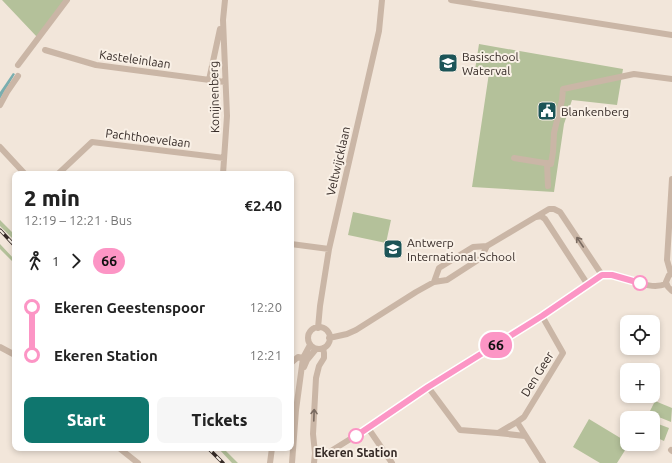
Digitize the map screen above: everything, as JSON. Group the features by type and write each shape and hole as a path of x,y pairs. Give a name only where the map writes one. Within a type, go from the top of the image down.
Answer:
{"street":[{"path":"18,66 67,0"},
{"name":"Konijnenberg","path":"209,80 225,0"},
{"name":"Veltwijcklaan","path":"313,347 308,340 309,335 314,329 318,328 329,249 379,31 382,0"},
{"path":"451,0 672,35"},
{"name":"Konijnenberg","path":"222,20 227,116 223,171"},
{"name":"Kasteleinlaan","path":"44,50 96,65 225,82"},
{"path":"514,158 551,164 554,133 562,100 563,89 634,74 672,79"},
{"path":"0,105 18,76"},
{"name":"Pachthoevelaan","path":"61,171 92,142 224,158"},
{"path":"0,147 22,171"},
{"path":"547,163 548,186"},
{"path":"666,284 667,278 672,274 667,260 672,179"},
{"path":"434,282 439,268 473,247 487,246 549,209 554,209 560,212 602,275"},
{"path":"535,217 541,216 545,219 588,284"},
{"path":"294,244 329,249"},
{"path":"329,338 347,334 356,330 434,282 447,280 481,258 487,246"},
{"path":"315,453 331,451 428,387 542,316 602,275 612,275 653,286 661,286 666,284"},
{"path":"666,284 672,290"},
{"name":"Den Geer","path":"498,433 524,417 563,353 542,316"},
{"path":"313,347 323,348 328,343 329,338 326,331 322,328 318,328"},
{"path":"0,347 12,354"},
{"name":"Veltwijcklaan","path":"294,436 303,358 313,347"},
{"name":"Veltwijcklaan","path":"302,371 313,347"},
{"path":"314,463 315,453 313,434 316,378 319,366 324,358 323,348"},
{"path":"294,361 298,358 303,358"},
{"path":"428,387 460,430 525,436"},
{"path":"517,422 543,463"},
{"path":"368,428 392,463"},
{"path":"123,451 138,463"},
{"path":"270,463 272,451"},
{"name":"Veltwijcklaan","path":"292,463 293,451"}],"green space":[{"path":"2,0 65,0 37,37"},
{"path":"479,44 623,69 617,105 572,100 564,124 554,192 472,187 489,73 475,70"},
{"path":"353,212 391,220 386,243 348,235"},
{"path":"0,220 12,232 12,238 0,226"},
{"path":"0,244 12,257 12,261 0,249"},
{"path":"654,403 660,403 672,408 671,422 660,418 660,411 650,411"},
{"path":"589,419 620,438 620,451 625,451 617,463 600,463 573,447"},
{"path":"660,425 669,428 664,441 660,439"},
{"path":"221,451 226,451 238,463 232,463"}],"water":[{"path":"13,73 15,74 0,99 0,92"}],"railway":[{"path":"0,230 12,243"},
{"path":"211,451 223,463"}],"bus line":[{"name":"66","path":"356,436 428,387 542,316 602,275 612,275 640,283"}],"place":[{"name":"Basischool Waterval","path":"448,63"},
{"name":"Blankenberg","path":"547,111"},
{"name":"Antwerp International School","path":"393,249"},
{"name":"Ekeren Station","path":"356,436"}]}
